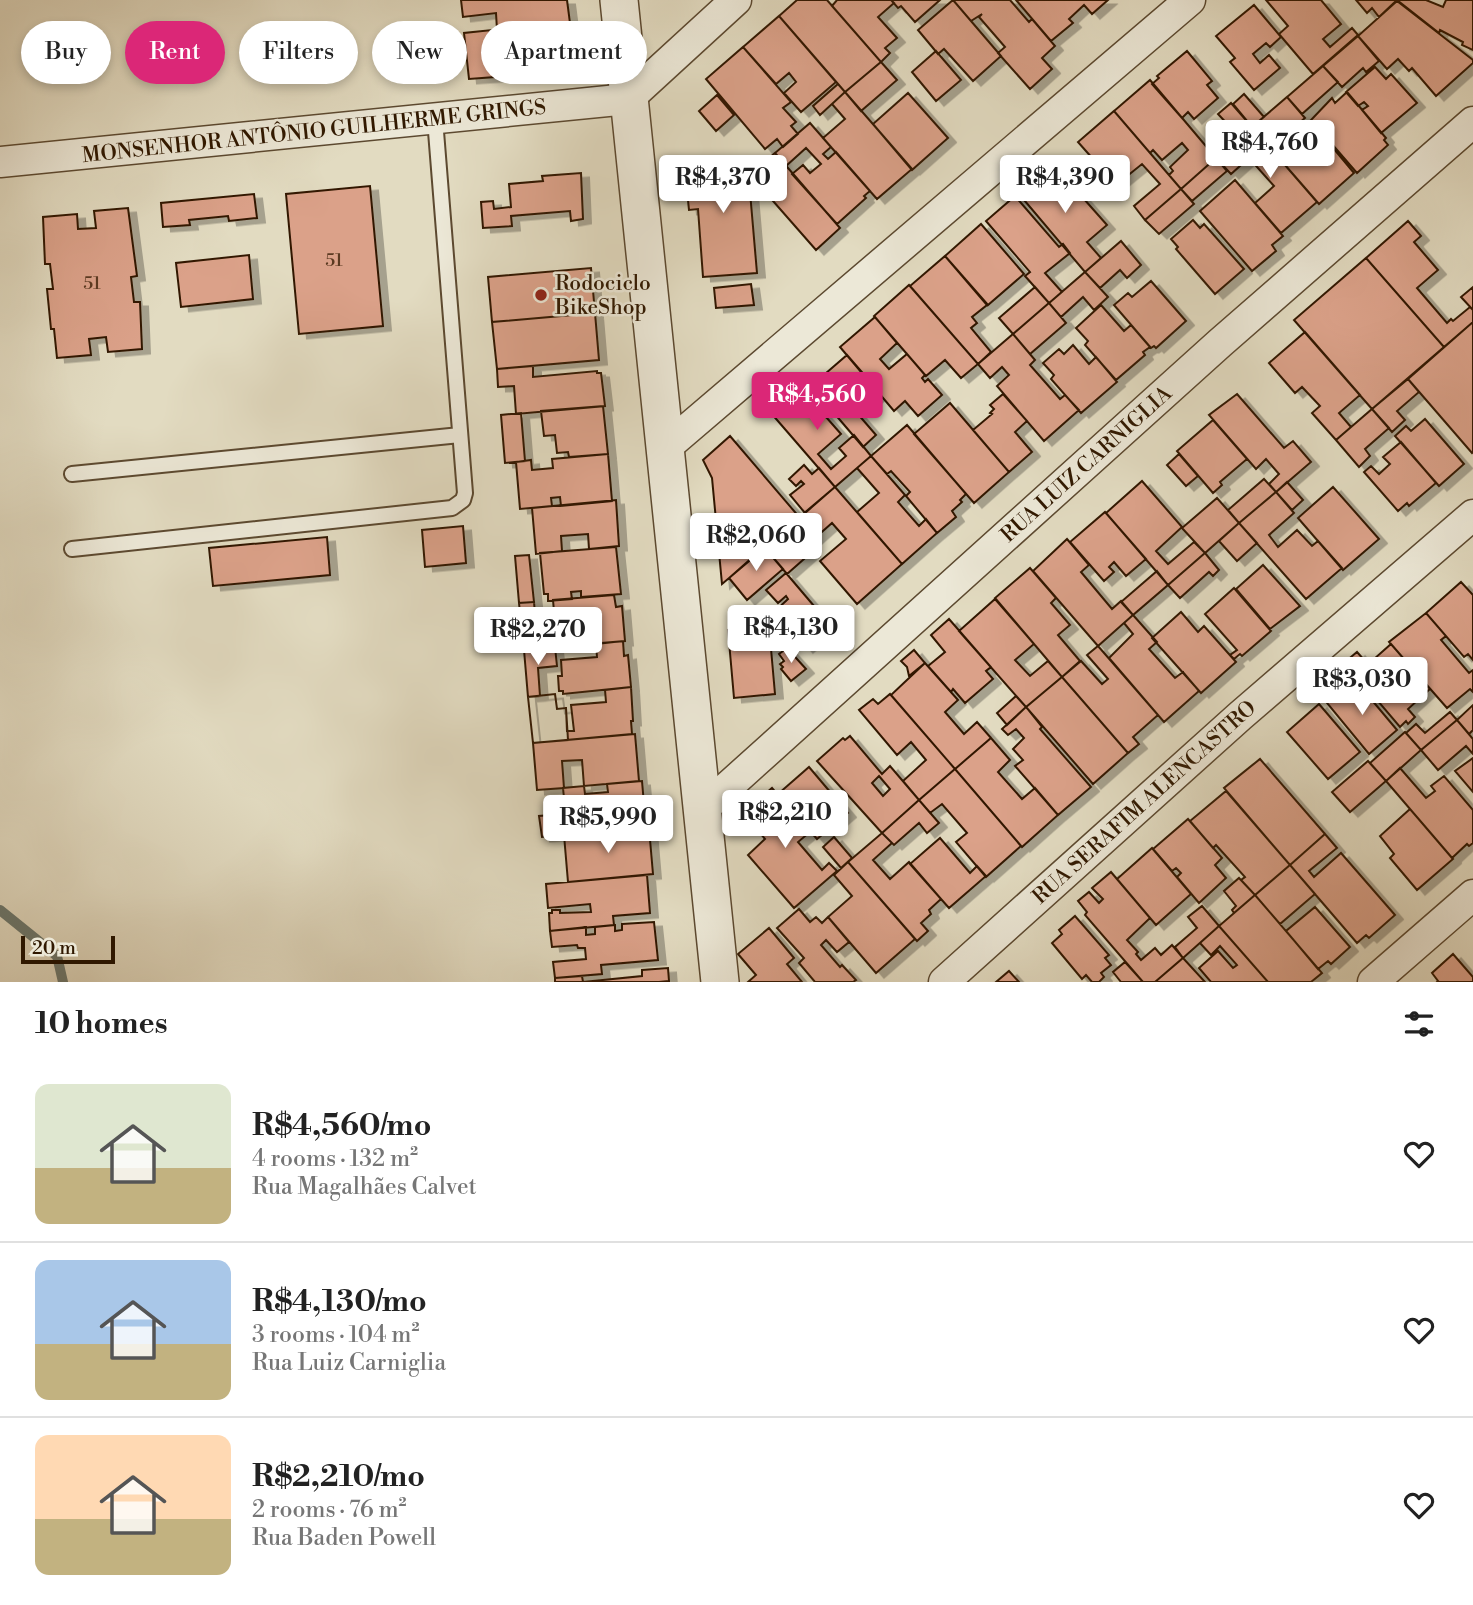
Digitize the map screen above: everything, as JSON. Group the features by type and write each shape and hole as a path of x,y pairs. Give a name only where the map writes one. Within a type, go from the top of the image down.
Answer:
{"street":[{"path":"619,0 720,982"},
{"path":"628,99 736,0"},
{"path":"664,449 1190,0"},
{"name":"MONSENHOR ANTÔNIO GUILHERME GRINGS","path":"0,162 628,99"},
{"name":"RUA LUIZ CARNIGLIA","path":"702,810 1210,352 1473,122"},
{"name":"RUA SERAFIM ALENCASTRO","path":"944,982 1240,716 1473,515"},
{"path":"1373,982 1473,895"}],"lane":[{"path":"72,550 452,508 463,500 465,493 435,119"},
{"path":"72,474 460,435"}],"building":[{"path":"461,0 567,0 570,21 496,21 496,13 463,17"},
{"path":"797,0 827,0 881,62 845,92 779,16"},
{"path":"837,0 891,0 894,3 878,17 897,38 885,48 890,53 881,62 832,6"},
{"path":"891,0 940,0 915,22 901,6 898,8"},
{"path":"953,0 1010,0 1029,22 1032,19 1055,46 1042,58 1052,69 1030,89 998,53 1005,47 979,17 982,14 971,21"},
{"path":"953,0 1001,56 973,81 944,49 938,54 918,30"},
{"path":"1016,0 1108,0 1092,14 1084,5 1069,19 1073,23 1051,41"},
{"path":"1266,0 1321,0 1341,24 1323,39 1330,47 1352,28 1358,35 1313,74 1279,34 1288,26"},
{"path":"1356,0 1397,0 1379,17 1372,8 1367,13"},
{"path":"1397,0 1426,0 1443,7 1446,0 1473,0 1473,50 1440,30 1439,33"},
{"path":"1397,1 1473,60 1473,63 1436,96 1412,68 1409,71 1398,59 1387,69 1358,36"},
{"path":"1254,5 1281,37 1270,47 1266,43 1253,54 1260,63 1269,55 1280,68 1254,90 1230,62 1235,58 1216,36"},
{"path":"779,16 836,82 801,112 784,93 796,82 789,73 776,84 743,47"},
{"path":"481,31 481,78 469,79 467,33"},
{"path":"1358,36 1379,61 1366,72 1363,68 1342,87 1323,66"},
{"path":"743,47 791,102 783,108 796,122 791,126 798,134 783,147 777,139 765,149 706,79"},
{"path":"936,51 961,80 936,101 912,72"},
{"path":"1187,51 1212,81 1207,85 1218,98 1194,119 1188,112 1182,118 1152,84 1159,78 1157,76"},
{"path":"881,62 897,80 861,111 845,92"},
{"path":"1323,66 1338,82 1302,114 1287,97"},
{"path":"1375,67 1386,79 1391,74 1417,103 1381,133 1362,110 1368,106 1364,102 1358,106 1346,92"},
{"path":"1150,80 1216,158 1181,189 1169,175 1173,171 1170,167 1188,150 1182,143 1162,160 1153,150 1150,153 1114,111"},
{"path":"838,84 845,92 820,115 813,106"},
{"path":"845,92 912,169 877,199 823,138 845,119 832,104"},
{"path":"1347,92 1386,138 1384,140 1388,145 1357,173 1311,120 1332,98 1335,103"},
{"path":"908,93 948,138 912,170 873,124"},
{"path":"1244,94 1264,117 1252,127 1233,104"},
{"path":"717,95 734,115 716,131 699,111"},
{"path":"1287,97 1305,118 1299,123 1326,155 1334,149 1354,173 1319,204 1252,127"},
{"path":"1231,103 1252,127 1228,148 1221,140 1233,130 1218,114"},
{"path":"1114,111 1181,189 1145,220 1134,206 1160,184 1142,164 1116,185 1078,142"},
{"path":"810,123 831,147 823,154 828,159 836,152 870,191 864,196 866,198 837,224 792,174 803,165 810,173 821,164 806,148 786,166 775,153"},
{"path":"1252,127 1317,202 1281,233 1255,203 1274,186 1249,158 1231,174 1216,158"},
{"path":"775,153 840,228 816,250 752,173"},
{"path":"747,157 757,273 703,277 698,209 689,210 684,162"},
{"path":"1216,158 1227,171 1192,201 1181,189"},
{"path":"1053,164 1107,225 1087,242 1101,258 1085,272 1019,194"},
{"path":"581,173 583,219 571,221 570,211 511,216 512,226 483,228 481,202 493,201 494,209 511,207 509,184 543,181 542,176"},
{"path":"1235,180 1283,236 1272,245 1276,251 1252,271 1200,211"},
{"path":"370,186 383,326 299,334 286,194"},
{"path":"1181,189 1194,204 1159,234 1145,220"},
{"path":"254,194 257,218 229,221 228,216 189,220 190,225 163,227 161,203"},
{"path":"1015,196 1059,247 1063,244 1070,253 1045,273 1062,292 1049,303 1025,276 1030,272 986,221"},
{"path":"128,208 137,276 131,277 134,302 140,302 142,349 108,352 106,337 89,339 91,355 57,358 47,289 53,289 50,264 45,264 43,217 77,214 78,229 96,228 94,211"},
{"path":"1193,220 1200,228 1204,224 1244,269 1215,294 1176,249 1178,247 1171,239"},
{"path":"1408,221 1421,236 1414,242 1438,270 1417,288 1447,323 1470,307 1473,310 1473,322 1444,347 1366,258"},
{"path":"981,224 1024,274 988,305 945,256"},
{"path":"1121,241 1141,265 1127,278 1120,270 1100,288 1085,272"},
{"path":"249,255 253,299 181,307 176,263"},
{"path":"945,256 987,305 972,317 977,323 971,328 991,352 978,364 910,286"},
{"path":"1366,258 1444,347 1372,409 1294,320"},
{"name":"Rodociclo BikeShop","path":"591,268 595,313 492,322 488,277"},
{"path":"1085,272 1108,297 1094,310 1083,297 1061,317 1049,303"},
{"path":"1151,281 1186,321 1156,348 1151,348 1114,305 1128,293 1132,297"},
{"path":"751,284 754,305 716,308 714,288"},
{"path":"909,285 978,364 961,378 945,360 926,376 874,316"},
{"path":"1035,287 1049,303 1013,334 999,318"},
{"path":"1473,287 1473,310 1461,297"},
{"path":"1049,303 1066,323 1030,354 1013,334"},
{"path":"1101,305 1124,331 1131,325 1150,347 1143,352 1145,355 1116,380 1085,345 1088,341 1076,328"},
{"path":"595,313 599,360 497,369 492,322"},
{"path":"875,317 897,343 880,359 889,369 907,354 925,375 922,378 925,382 928,379 942,395 918,416 905,401 894,411 840,347"},
{"path":"1473,322 1473,452 1472,453 1408,379"},
{"path":"1305,332 1360,395 1339,413 1351,427 1336,440 1312,413 1320,406 1302,387 1295,393 1269,363"},
{"path":"1013,334 1035,360 1030,365 1060,399 1065,395 1079,410 1044,441 997,386 1009,375 1002,367 990,378 978,364"},
{"path":"1073,345 1089,364 1096,357 1117,382 1081,413 1051,379 1054,375 1043,363 1059,349 1064,354"},
{"path":"847,355 880,393 857,413 876,435 863,447 811,386"},
{"path":"533,366 533,377 597,371 601,373 605,406 516,414 514,386 498,387 497,369"},
{"path":"805,379 826,403 819,409 841,434 818,454 831,469 846,456 839,448 854,435 871,456 835,487 771,413 781,404 779,402"},
{"path":"1408,379 1419,392 1397,411 1405,420 1392,432 1372,409"},
{"path":"1003,394 1027,421 1015,432 1032,452 1009,472 973,430 992,414 990,413 994,409 990,405"},
{"path":"1237,394 1284,448 1293,441 1311,462 1276,492 1269,484 1279,474 1266,459 1256,469 1209,415"},
{"path":"950,403 1009,472 974,503 914,434"},
{"path":"603,406 608,454 569,457 568,452 557,453 555,435 544,436 541,411"},
{"path":"1372,409 1389,428 1365,449 1370,456 1359,467 1336,440"},
{"path":"521,413 525,461 505,463 501,415"},
{"path":"1425,419 1464,464 1439,486 1395,436 1406,426 1411,431"},
{"path":"1213,420 1247,459 1220,482 1222,485 1213,493 1177,451"},
{"path":"907,425 966,494 952,511 956,517 937,533 906,496 910,492 891,471 887,474 871,456"},
{"path":"730,436 800,518 722,584 712,478 703,460"},
{"path":"1401,442 1436,483 1409,506 1407,503 1398,511 1364,472 1371,466 1379,474 1390,464 1383,457"},
{"path":"608,454 612,501 561,506 560,497 551,498 552,506 520,509 516,462 531,460 532,470 553,468 552,459"},
{"path":"1179,454 1198,476 1186,486 1167,465"},
{"path":"871,456 905,495 898,502 919,526 926,519 937,533 902,564 857,512 879,493 857,468"},
{"path":"804,465 812,474 819,468 835,487 805,513 790,495 804,484 801,481 796,486 789,479"},
{"path":"1264,479 1276,492 1239,523 1228,510"},
{"path":"1142,481 1182,527 1156,551 1168,564 1194,542 1205,553 1168,585 1106,513"},
{"path":"1287,482 1303,500 1292,510 1276,492"},
{"path":"835,487 902,564 857,604 820,561 846,539 832,523 806,546 812,552 787,574 764,547"},
{"path":"1333,487 1379,539 1343,570 1298,518"},
{"path":"1276,492 1294,513 1269,535 1278,547 1297,530 1312,546 1318,541 1342,568 1306,599 1239,523"},
{"path":"1217,498 1239,523 1205,553 1182,528"},
{"path":"616,500 619,546 589,549 588,534 561,536 562,551 536,554 532,508"},
{"path":"1105,512 1146,559 1126,576 1114,562 1109,567 1114,572 1104,581 1070,542"},
{"path":"1239,523 1257,543 1237,561 1219,541"},
{"path":"463,526 466,563 425,567 422,530"},
{"path":"327,537 330,575 213,586 209,548"},
{"path":"1067,539 1089,565 1081,572 1112,609 1121,601 1133,615 1098,646 1033,571"},
{"path":"616,547 621,594 581,597 581,591 571,592 572,599 548,601 548,594 544,594 540,553"},
{"path":"764,547 783,569 747,600 729,578"},
{"path":"1205,553 1219,570 1213,576 1209,572 1180,598 1168,585"},
{"path":"529,555 534,602 519,603 515,556"},
{"path":"1263,565 1300,606 1270,629 1236,589"},
{"path":"1030,568 1056,598 1051,603 1070,625 1058,635 1080,661 1062,677 995,598"},
{"path":"1157,571 1168,585 1133,615 1121,602"},
{"path":"786,573 831,626 805,648 774,612 788,599 786,596 778,603 766,590"},
{"path":"1461,582 1473,595 1473,660 1468,654 1464,657 1426,613"},
{"path":"1234,588 1271,631 1242,656 1240,654 1234,659 1230,655 1237,650 1205,614"},
{"path":"614,595 616,607 622,606 625,641 553,647 553,600"},
{"path":"995,599 1034,644 1015,660 1030,676 1048,661 1062,677 1026,707 959,631"},
{"path":"534,602 536,625 546,625 549,648 524,650 519,603"},
{"path":"1181,612 1198,632 1204,626 1236,662 1201,693 1152,638"},
{"path":"1426,613 1446,636 1441,640 1469,673 1473,670 1473,692 1470,689 1447,708 1389,642"},
{"path":"1133,615 1157,642 1149,649 1175,678 1183,672 1199,691 1164,722 1109,658 1133,634 1124,623"},
{"path":"949,619 991,667 986,671 993,679 965,703 953,689 951,692 928,666 945,652 931,635"},
{"path":"769,626 775,694 734,698 728,630"},
{"path":"623,641 624,656 628,655 631,687 563,694 563,691 559,691 561,660 597,657 596,644"},
{"path":"1391,644 1430,689 1408,709 1415,717 1400,727 1377,700 1384,695 1372,681 1366,686 1345,662 1357,652 1373,670 1379,665 1374,659"},
{"path":"1098,646 1158,715 1133,737 1139,744 1128,753 1062,677 1081,661 1102,684 1108,679 1087,655"},
{"path":"555,647 557,666 538,668 540,696 528,697 524,650"},
{"path":"787,648 806,669 791,681 780,664 784,661 779,654"},
{"path":"914,650 925,663 909,676 907,667 901,661"},
{"path":"925,663 958,700 945,712 964,734 977,722 991,738 955,769 891,695"},
{"path":"1062,677 1128,753 1093,784 1026,707"},
{"path":"1355,680 1397,730 1369,754 1327,703"},
{"path":"631,687 632,734 533,743 528,697 555,694 557,709 566,708 567,731 574,731 571,705 606,702 605,690"},
{"path":"555,694 557,709 566,708 568,740 533,743 528,697"},
{"path":"890,694 955,769 919,800 903,781 926,760 911,742 897,755 859,710 873,699 878,704"},
{"path":"1016,696 1026,707 1007,725 997,713"},
{"path":"1319,704 1360,752 1328,779 1287,732"},
{"path":"1473,705 1473,730 1469,734 1457,720"},
{"path":"1026,707 1042,727 1040,729 1091,787 1058,815 1015,766 1023,760 1013,749 1024,738 1016,729 1008,735 1002,729"},
{"path":"1450,712 1457,720 1421,750 1406,733 1416,724 1425,733"},
{"path":"1457,720 1473,739 1473,754 1466,746 1438,770 1421,750"},
{"path":"1405,732 1421,750 1386,781 1370,763"},
{"path":"635,734 639,781 584,786 582,760 562,761 564,788 537,790 533,743"},
{"path":"850,736 882,774 890,766 919,800 882,833 817,761 843,738 845,740","holes":["879,776 890,789 883,796 872,783"]},
{"path":"991,738 1010,760 998,772 1022,799 1035,788 1058,815 1022,847 955,769"},
{"path":"1473,758 1473,792 1455,771"},
{"path":"1260,759 1325,834 1290,865 1224,788"},
{"path":"1368,761 1386,781 1350,812 1332,792"},
{"path":"809,767 848,813 817,839 778,794"},
{"path":"1400,768 1426,798 1435,791 1431,786 1444,776 1473,810 1473,843 1469,846 1467,844 1452,858 1386,781"},
{"path":"955,769 1021,846 986,877 956,842 967,833 942,804 930,813 919,800"},
{"path":"642,781 646,828 583,834 579,797 564,798 563,788 584,786 585,794 608,792 607,784"},
{"path":"772,788 810,832 798,842 822,870 829,863 837,871 794,908 748,855 765,839 743,813"},
{"path":"1226,791 1290,865 1255,895 1241,880 1245,877 1216,845 1213,848 1190,821"},
{"path":"919,800 939,823 927,833 919,823 894,845 882,833"},
{"path":"1410,809 1453,859 1417,890 1390,858 1394,854 1380,836"},
{"path":"575,813 577,834 542,837 539,816"},
{"path":"1188,819 1222,858 1215,865 1226,878 1199,903 1177,877 1181,873 1176,868 1172,871 1153,849"},
{"path":"649,828 653,874 568,882 564,835"},
{"path":"882,833 892,843 873,860 890,879 909,862 941,899 929,910 931,914 921,923 928,931 917,941 848,862"},
{"path":"1325,834 1337,848 1309,871 1314,877 1341,853 1395,915 1369,938 1366,935 1357,943 1290,865"},
{"path":"834,837 852,858 841,868 823,847"},
{"path":"940,838 970,873 977,866 986,876 949,908 910,864"},
{"path":"1152,848 1191,894 1156,925 1117,879"},
{"path":"848,862 915,939 876,973 828,917 852,896 834,875"},
{"path":"1290,865 1315,894 1280,924 1255,895"},
{"path":"1111,872 1150,918 1127,940 1138,952 1136,954 1141,960 1155,948 1161,955 1172,945 1183,958 1155,982 1143,982 1085,915 1087,912 1078,901 1089,892 1099,903 1103,899 1092,888"},
{"path":"647,875 650,913 613,916 614,925 550,931 549,913 552,913 552,910 560,910 560,913 591,912 590,904 548,908 546,884"},
{"path":"1239,878 1255,895 1234,913 1232,910 1236,906 1224,891"},
{"path":"1255,895 1322,973 1311,982 1268,982 1219,926"},
{"path":"1202,906 1219,926 1183,958 1175,947 1197,928 1188,917"},
{"path":"1315,907 1350,947 1331,964 1328,961 1318,969 1286,931"},
{"path":"799,909 810,922 816,917 822,923 828,917 849,942 837,952 826,940 821,945 840,967 842,965 856,980 815,982 799,963 804,958 777,928"},
{"path":"1075,916 1109,955 1105,958 1111,965 1101,973 1104,977 1099,982 1092,982 1086,975 1082,979 1052,943 1062,934 1059,930"},
{"path":"654,922 658,960 601,965 602,974 555,978 553,962 586,959 585,948 578,948 577,945 552,947 550,931 586,927 586,935 595,934 595,927 615,925 615,931 622,930 622,924"},
{"path":"1219,926 1268,982 1211,982 1199,968 1218,951 1233,968 1237,965 1220,946 1211,955 1200,943"},
{"path":"769,928 794,958 787,964 802,982 748,982 756,975 738,954"},
{"path":"1453,954 1473,977 1473,982 1437,982 1432,973"},
{"path":"1183,958 1205,982 1155,982"},
{"path":"1125,962 1143,982 1121,982 1113,972"},
{"path":"668,968 669,981 583,982 642,976 642,970"},
{"path":"1009,971 1019,982 996,982"},
{"path":"582,976 583,982 555,982 555,978"}],"waterway":[{"path":"0,910 57,956 63,982"}],"place":[{"name":"Rodociclo BikeShop","path":"541,295"}]}
